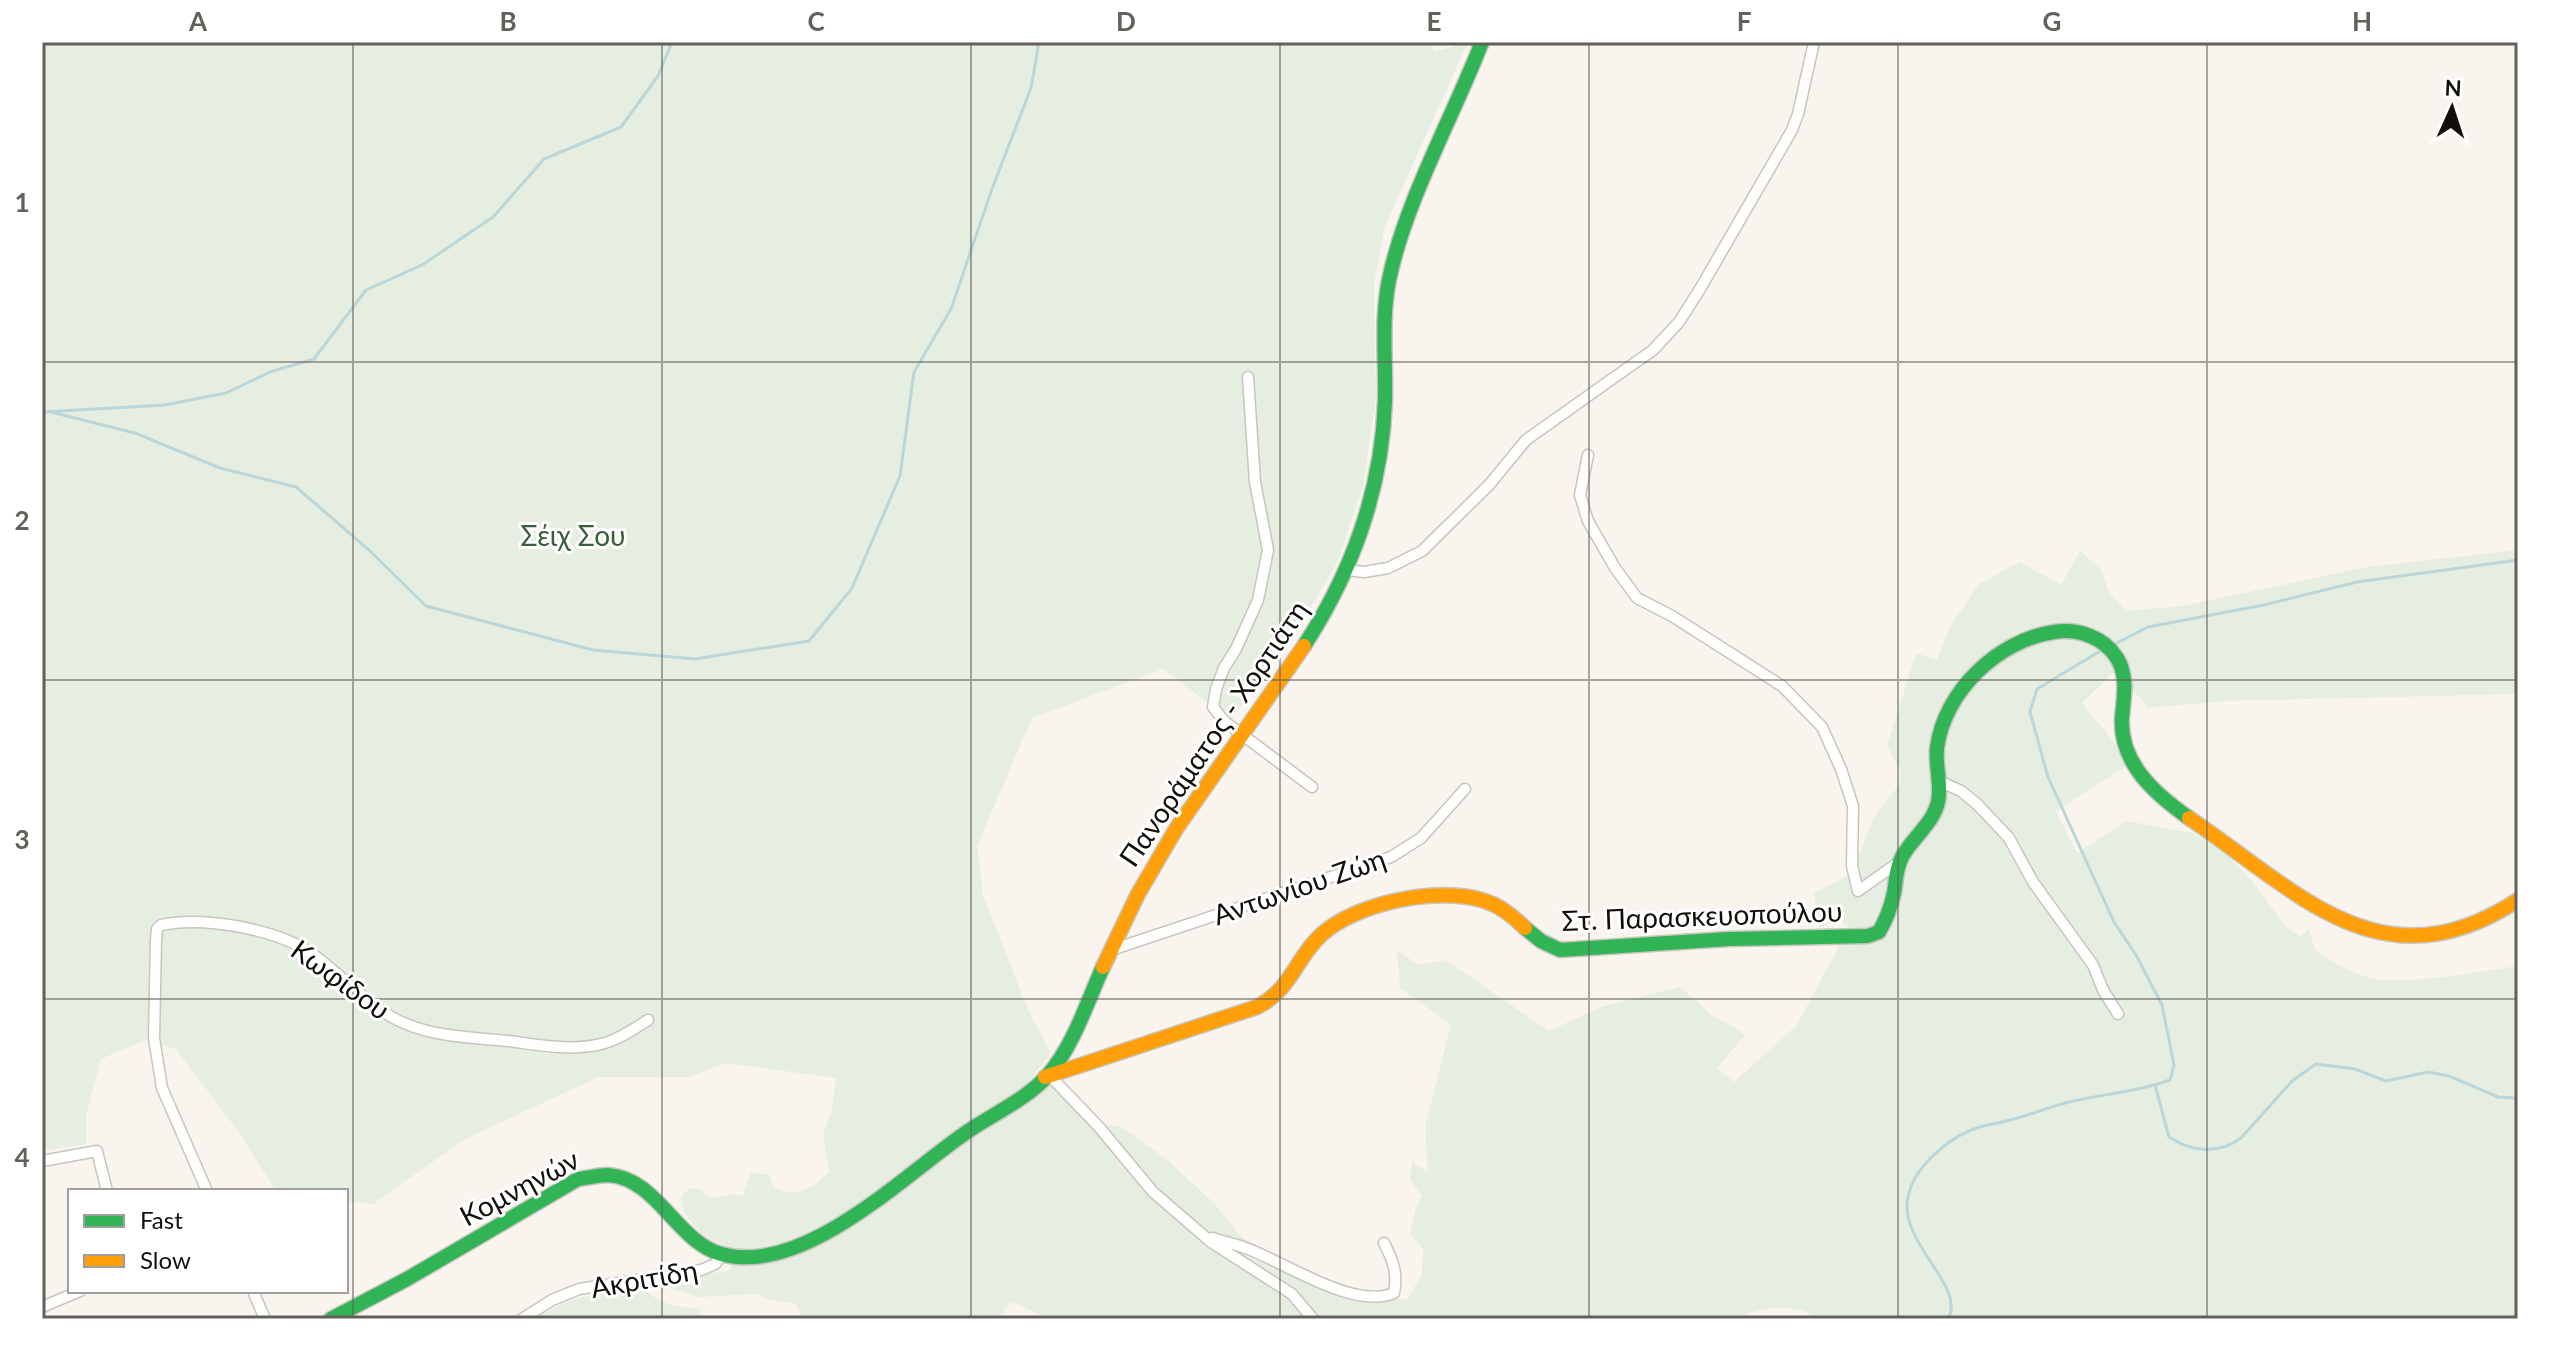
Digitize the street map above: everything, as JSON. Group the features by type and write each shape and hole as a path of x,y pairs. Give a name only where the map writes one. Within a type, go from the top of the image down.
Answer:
{"main road":[{"name":"Πανοράματος - Χορτιάτη","path":"721,1256 742,1259 763,1257 795,1247 866,1207 965,1132 1024,1096 1045,1077 1071,1037 1140,889 1173,832 1313,631 1347,570 1368,512 1380,458 1385,411 1386,300 1390,276 1414,204 1482,42"},
{"name":"Στ. Παρασκευοπούλου","path":"1045,1077 1267,1003 1287,988 1301,961 1322,934 1356,913 1406,900 1448,896 1482,900 1502,908 1540,943 1560,950 1729,939 1868,936 1879,932 1892,903 1899,862 1936,808 1940,791 1937,780 1939,733 1954,700 1971,679 1990,663 2028,638 2044,632 2079,630 2094,636 2108,647 2121,667 2125,698 2121,722 2123,739 2141,775 2160,795 2335,919 2364,931 2418,937 2490,918 2518,900"},
{"name":"Κομνηνών","path":"331,1319 407,1279 578,1179 593,1174 615,1174 635,1182 654,1197 682,1230 707,1250 721,1256"}],"street":[{"path":"1347,570 1364,572 1388,568 1422,551 1489,485 1526,440 1653,350 1679,322 1792,130 1814,42"},
{"path":"1248,377 1255,482 1268,550 1258,600 1224,668 1213,707 1224,721 1312,787"},
{"path":"1588,455 1580,495 1588,521 1615,568 1637,598 1672,616 1782,686 1822,727 1853,806 1852,866 1858,891 1899,862"},
{"path":"1937,780 1969,797 2009,838 2033,882 2093,965 2103,990 2118,1014"},
{"name":"Αντωνίου Ζώη","path":"1111,950 1391,857 1421,838 1465,789"},
{"name":"Κωφίδου","path":"206,1189 162,1088 154,1038 156,940 157,929 161,925 253,928 294,942 392,1018 460,1038 578,1047 622,1037 648,1020"},
{"path":"1045,1077 1051,1077 1099,1127 1153,1192 1203,1235 1292,1294 1313,1319"},
{"path":"42,1161 97,1151 106,1189"},
{"path":"1203,1235 1248,1249 1324,1283 1359,1295 1382,1298 1394,1293 1397,1279 1392,1258 1384,1243"},
{"name":"Ακριτίδη","path":"522,1319 552,1300 579,1289 701,1270 715,1264 721,1256"},
{"path":"42,1307 75,1293"},
{"path":"254,1293 265,1319"}],"green space":[{"name":"Σέιχ Σου","path":"42,42 1428,42 1434,52 1468,42 1385,226 1374,284 1376,397 1363,486 1338,561 1311,607 1231,720 1163,669 1032,718 977,846 983,895 1028,1010 1051,1053 1029,1081 1055,1085 1086,1121 1122,1127 1165,1158 1215,1204 1241,1237 1324,1277 1359,1290 1406,1300 1422,1275 1423,1249 1410,1233 1422,1196 1410,1180 1412,1161 1428,1173 1425,1126 1451,1025 1400,988 1397,950 1418,965 1446,960 1549,1031 1601,1007 1680,987 1713,1016 1745,1035 1717,1068 1734,1082 1797,1025 1841,942 1857,934 1838,919 1819,928 1814,894 1853,872 1873,819 1899,785 1901,772 1887,746 1916,653 1937,660 1951,625 1979,584 2020,562 2061,585 2080,551 2101,569 2109,593 2127,611 2182,606 2367,567 2518,550 2518,694 2224,701 2148,708 2116,670 2082,703 2131,763 2056,811 2077,853 2126,821 2193,833 2226,854 2253,882 2285,926 2301,937 2309,928 2315,950 2363,976 2384,980 2422,979 2518,966 2518,1319 1818,1319 1797,1309 1775,1308 1729,1319 1051,1319 1012,1302 1000,1315 975,1319 802,1319 797,1304 766,1299 759,1294 698,1297 669,1288 667,1281 731,1270 735,1251 692,1224 681,1196 690,1188 701,1190 711,1198 733,1194 743,1196 750,1172 769,1175 774,1188 798,1192 829,1172 823,1135 831,1113 836,1078 726,1063 688,1077 599,1077 465,1139 373,1204 348,1201 348,1189 275,1189 238,1131 176,1049 146,1040 101,1059 86,1115 86,1144 42,1151"},
{"path":"642,1286 668,1303 699,1308 701,1319 537,1318 574,1300"}],"waterway":[{"path":"42,412 165,405 226,393 270,372 314,359 366,290 422,265 493,217 544,159 621,127 658,76 672,42"},
{"path":"51,412 135,433 220,468 296,487 369,550 426,606 593,650 695,659 809,641 852,588 900,476 914,372 951,309 1031,88 1039,42"},
{"path":"2113,645 2148,627 2264,605 2357,582 2518,560"},
{"path":"1948,1319 1951,1306 1948,1292 1921,1247 1908,1214 1912,1185 1926,1163 1946,1144 1969,1131 2069,1102 2158,1084 2170,1080 2174,1065 2162,1005 2136,955 2114,922 2048,777 2030,712 2037,689 2102,650"},
{"path":"2155,1085 2169,1137 2205,1150 2223,1147 2241,1138 2292,1081 2316,1064 2355,1069 2386,1081 2428,1072 2449,1076 2498,1097 2518,1098"}],"traffic: fast":[{"path":"1304,646 1350,559 1371,498 1383,434 1385,310 1396,250 1418,190 1482,42"},
{"path":"1525,928 1541,941 1560,950 1729,939 1868,936 1879,932 1894,893 1900,861 1932,817 1938,802 1937,748 1950,707 1962,689 1994,657 2033,637 2054,632 2081,633 2097,639 2112,651 2124,679 2122,717 2126,749 2152,788 2189,818"},
{"path":"331,1319 407,1279 578,1179 608,1175 625,1179 653,1198 691,1237 721,1254 752,1257 784,1251 817,1237 850,1219 964,1134 1039,1084 1065,1050 1103,967"}],"traffic: slow":[{"path":"1103,967 1138,894 1176,829 1304,646"},
{"path":"2189,818 2305,900 2343,920 2383,933 2424,935 2469,925 2518,900"},
{"path":"1045,1077 1257,1007 1278,992 1321,935 1336,923 1377,906 1422,896 1466,897 1496,906 1525,928"}]}
